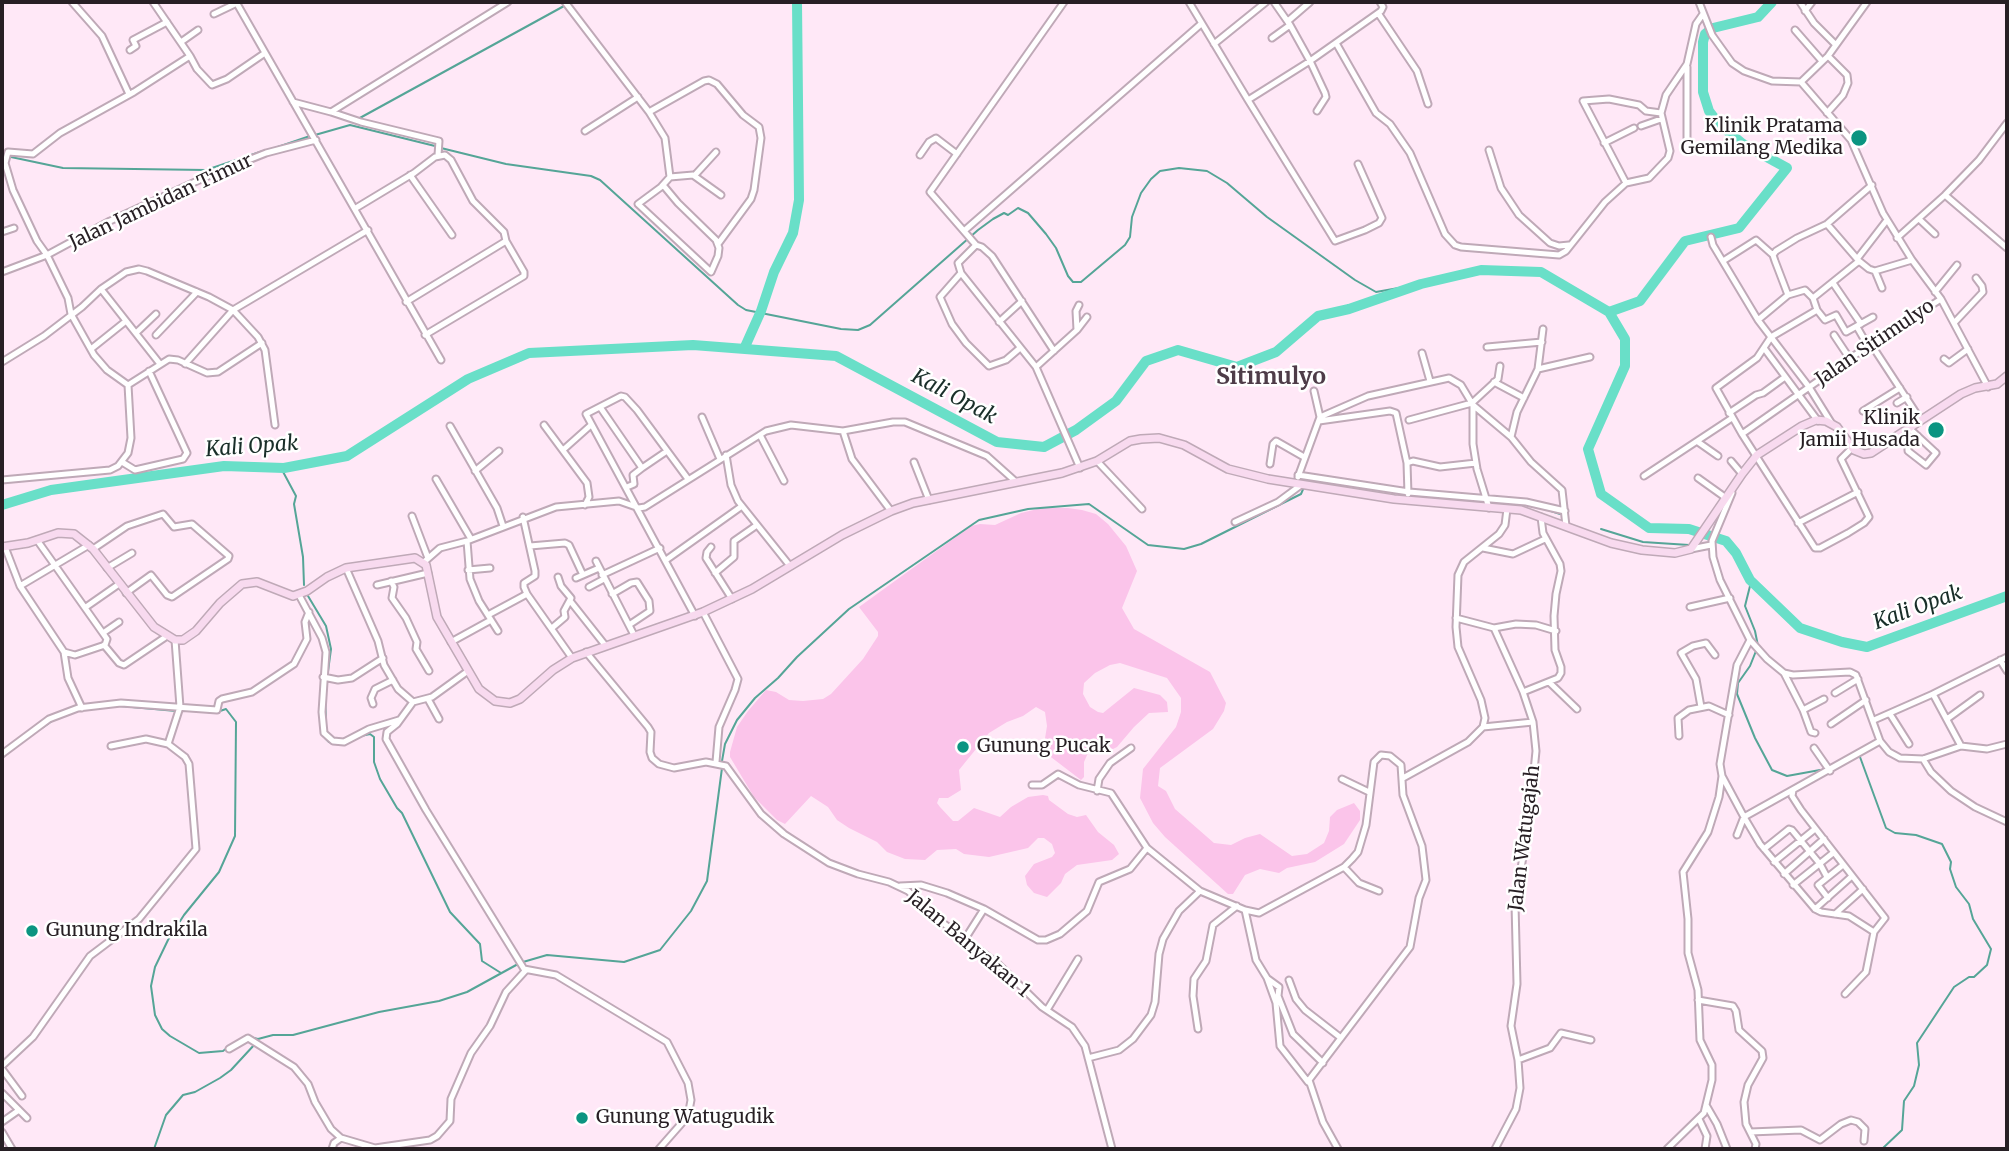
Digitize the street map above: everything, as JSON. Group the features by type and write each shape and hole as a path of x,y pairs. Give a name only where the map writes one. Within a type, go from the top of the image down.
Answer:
{"main road":[{"path":"3,547 66,532 74,534 91,547 154,627 171,638 189,638 220,603 242,584 257,582 286,595 299,595 346,568 407,558 426,560 434,608 451,642 479,689 489,698 500,703 509,703 520,699 572,657 699,614 732,599 891,511 929,500 1080,468 1130,441 1159,438 1184,445 1228,469 1298,485 1408,501 1521,510 1598,539 1642,551 1675,552 1693,546 1716,520 1726,498 1757,455 1802,426 1818,421 1832,424 1852,448 1864,454 1871,453 1961,394 1975,388 1989,387 2007,378"}],"street":[{"path":"72,2 102,36 129,94"},
{"path":"153,2 197,69 212,85 265,53"},
{"path":"214,14 236,2 441,360"},
{"path":"331,112 508,2"},
{"path":"1054,352 992,256 976,245 930,191 1064,2"},
{"path":"1189,2 1335,242 1379,223 1382,218 1358,164"},
{"path":"1214,44 1266,2"},
{"path":"1274,2 1310,61 1326,97 1317,111"},
{"path":"1272,38 1310,2"},
{"path":"1248,100 1378,13 1382,7 1380,2"},
{"path":"1699,2 1712,35 1732,63 1744,71 1772,80 1801,82 1851,140 1897,238 1941,299 1989,387"},
{"path":"1800,2 1836,45"},
{"path":"1805,11 1812,2"},
{"path":"1801,82 1825,59 1867,2"},
{"path":"566,4 638,97 665,138 670,177"},
{"path":"1378,13 1417,71 1428,104"},
{"path":"1687,138 1687,64 1696,24 1703,14"},
{"path":"130,50 136,46 133,40 167,22"},
{"path":"968,235 1201,24"},
{"path":"181,42 198,30"},
{"path":"1795,30 1825,59 1847,75 1848,83 1843,95 1827,113"},
{"path":"1336,43 1376,113 1390,124 1410,153 1449,241 1461,247 1553,256 1567,248 1605,202 1626,183 1649,178 1668,158 1670,151 1661,116 1666,95 1687,64"},
{"path":"2,480 110,470 122,462 128,453 131,438 128,385 100,363 71,314 68,298 4,172 7,155 33,154 60,134 190,56"},
{"path":"649,112 709,80 717,84 761,132 751,200 718,244 718,256 710,272 638,204 670,177 695,176 720,195"},
{"path":"585,131 638,97"},
{"path":"1626,183 1583,101 1609,99 1639,104 1646,111 1661,116"},
{"path":"293,102 439,141 438,155"},
{"path":"1641,126 1661,116"},
{"path":"1897,238 1979,160 2007,122"},
{"path":"1604,143 1634,128"},
{"name":"Jalan Jambidan Timur","path":"2,272 47,255 110,221 208,177 314,136"},
{"path":"919,155 929,142 936,138 957,154"},
{"path":"1489,150 1501,188 1520,215 1550,243 1567,248"},
{"path":"695,176 716,152"},
{"path":"356,208 438,155 445,155 451,160 469,194 502,228 524,276 425,335"},
{"path":"410,175 452,235"},
{"path":"663,185 718,244"},
{"path":"1773,255 1779,248 1827,224 1872,185"},
{"path":"1945,195 2007,248"},
{"path":"1919,219 1935,234"},
{"path":"1813,298 1858,260 1887,220"},
{"path":"1827,224 1858,260 1875,271 1882,288"},
{"path":"2,232 14,228"},
{"path":"186,364 233,310 368,230"},
{"path":"1711,237 1713,245 1758,320 1784,377 1818,421"},
{"path":"1723,261 1756,240 1773,255 1788,295"},
{"path":"406,302 506,241"},
{"path":"976,245 958,263 961,273 1036,368 1080,468"},
{"path":"1875,271 1912,260"},
{"path":"1935,292 1956,265"},
{"path":"2,362 36,342 82,307 100,289 126,272 139,269 197,292 233,310 262,343 267,356 275,425"},
{"path":"961,273 940,297 952,324 966,342 989,366 1006,360 1020,348"},
{"path":"1954,323 1983,292 1976,278"},
{"path":"1833,282 1870,345 1920,419"},
{"path":"100,289 160,363"},
{"path":"1758,320 1788,295 1802,289 1813,298 1817,310 1825,320 1836,315 1846,332 1873,317"},
{"path":"156,335 197,292"},
{"name":"Jalan Sitimulyo","path":"1742,434 1941,299"},
{"path":"999,322 1022,301"},
{"path":"1077,330 1076,311 1079,305"},
{"path":"1817,310 1768,342 1755,360 1717,386 1717,390 1812,547 1820,548 1867,522 1869,514 1841,459 1852,448"},
{"path":"136,333 156,314"},
{"path":"1036,368 1077,330 1087,317"},
{"path":"91,349 126,321"},
{"path":"1511,437 1516,415 1538,369 1543,329"},
{"path":"1833,335 1850,359"},
{"path":"1488,347 1542,342"},
{"name":"Jalan Sitimulyo","path":"1768,342 1809,387 1832,424"},
{"path":"128,385 160,363 173,359 202,372 213,373 262,343"},
{"path":"1944,359 1949,363 1968,349"},
{"path":"1422,353 1430,381"},
{"path":"1538,369 1590,358"},
{"path":"1409,420 1472,404 1499,377 1500,366"},
{"path":"122,462 135,470 183,459 187,453 149,371"},
{"path":"1644,476 1698,442 1756,395 1763,393 1784,377"},
{"path":"1319,419 1368,396 1449,378 1461,385 1472,404 1511,437 1531,462 1562,490 1566,526"},
{"path":"1494,382 1524,398"},
{"path":"1863,411 1900,388"},
{"path":"1235,522 1278,502 1298,485 1298,475 1319,419 1314,391"},
{"path":"586,652 648,727 650,752 659,764 674,768 716,762 719,727 738,679 666,560 586,415 621,396 625,397 688,479"},
{"path":"1897,403 1907,397"},
{"path":"1472,404 1476,463 1489,508"},
{"path":"600,407 642,468"},
{"path":"1319,419 1394,412 1407,463 1408,501"},
{"path":"702,417 723,457 731,485 742,506 790,566"},
{"path":"412,516 426,560 440,548 469,540 523,517 556,507 620,501 639,508 645,507 760,435 791,425 843,431 905,422 987,456 1015,481"},
{"path":"544,425 587,483 589,497 585,505"},
{"path":"563,450 591,425"},
{"path":"450,426 497,508 503,526"},
{"path":"1909,428 1918,436 1936,453 1926,465 1908,450 1918,436"},
{"path":"843,431 852,459 891,511"},
{"path":"760,435 784,481"},
{"path":"1270,464 1273,444 1276,441 1304,457"},
{"path":"1698,442 1718,456"},
{"path":"475,471 499,451"},
{"path":"627,488 634,484 633,475 667,451"},
{"path":"1097,461 1142,509"},
{"path":"1407,463 1413,461 1440,467 1476,463"},
{"path":"1731,461 1740,477 1716,520 1712,543 1720,580 1750,640 1756,649 1784,673 1811,732 1815,733"},
{"path":"915,462 929,500"},
{"path":"1298,475 1409,492 1533,503 1565,510"},
{"path":"1698,478 1726,498"},
{"path":"436,479 469,540 468,570 479,601 498,631"},
{"path":"1798,523 1858,492"},
{"path":"666,560 742,506"},
{"path":"1403,778 1468,743 1483,727 1485,718 1481,700 1458,647 1456,618 1460,568 1499,534 1507,517 1507,509"},
{"path":"20,586 127,526 163,514 174,527 190,523 229,556 172,597 167,595 151,575 126,593"},
{"path":"523,517 535,573 524,583 527,594 572,657"},
{"path":"1523,692 1558,678 1561,673 1555,650 1554,605 1561,571 1560,564 1545,539 1541,517"},
{"path":"715,573 734,558 734,541 757,525"},
{"path":"1483,548 1513,554 1545,539"},
{"path":"37,540 86,607 107,641 104,645 72,656 64,652"},
{"path":"530,546 565,542 583,575"},
{"path":"1693,546 1712,543"},
{"path":"3,547 20,586 64,652 68,678 82,708"},
{"path":"711,547 706,558 732,599"},
{"path":"589,587 660,548"},
{"path":"107,568 132,553"},
{"path":"596,562 634,635"},
{"path":"346,568 393,680 399,690 413,702"},
{"path":"468,570 490,568"},
{"path":"576,578 599,568"},
{"path":"377,585 428,573"},
{"path":"558,577 561,586 570,593 571,602 605,645"},
{"path":"391,581 394,587 391,598 403,611 417,642 415,649 429,671"},
{"path":"612,594 637,582 649,601 650,611 629,625"},
{"path":"86,607 119,583"},
{"path":"451,642 500,607 527,594"},
{"path":"299,595 325,645 327,678 322,727 324,733 333,741 344,742 369,729 401,720"},
{"path":"1690,607 1730,598"},
{"path":"552,628 565,617 564,611 571,602"},
{"path":"2,754 57,715 82,708 121,703 217,710 222,699 252,692 287,670 298,659 307,639 305,622 309,612"},
{"path":"1456,618 1494,628 1516,624 1536,625 1556,631"},
{"path":"103,633 119,622"},
{"name":"Jalan Watugajah","path":"1494,628 1523,692 1533,722 1536,751 1535,781 1515,912 1517,984 1511,1026 1518,1060 1520,1098 1495,1149"},
{"path":"104,645 119,663 124,665 171,638 180,708 168,744"},
{"path":"1667,1149 1699,1119 1706,1105 1713,1071 1700,1040 1698,1000 1688,953 1683,872 1707,832 1719,797 1721,755 1737,665 1750,640"},
{"path":"1701,707 1696,680 1681,653 1706,643 1716,655"},
{"path":"1874,720 2007,657"},
{"path":"327,678 352,678 383,658"},
{"path":"2000,660 2007,671"},
{"path":"468,671 428,699 413,702 401,720 387,732 386,739 428,814 522,965 556,975 667,1042 688,1083 691,1100 688,1116 659,1149"},
{"path":"1784,673 1802,676 1850,672 1858,679 1880,741 1889,752 1900,758 1923,759 1961,747 1995,749 2007,744"},
{"path":"1835,693 1858,679"},
{"path":"373,704 371,698 375,689 393,680"},
{"path":"1549,682 1577,709"},
{"path":"1933,694 1961,747"},
{"path":"1947,719 1980,695"},
{"path":"428,699 439,719"},
{"path":"1803,710 1824,699"},
{"path":"1831,724 1867,700"},
{"path":"1679,736 1678,718 1689,710 1709,706 1729,715"},
{"path":"1890,714 1909,744"},
{"path":"1483,727 1533,722"},
{"path":"22,1096 2,1067 33,1037 90,956 139,919 176,871 197,849 186,757 168,744 146,739 111,746"},
{"path":"1737,835 1744,817 1880,741"},
{"path":"1097,791 1098,779 1111,763 1131,748"},
{"path":"1814,748 1830,771"},
{"path":"1032,785 1042,785 1058,775 1097,791 1108,791 1147,848 1200,891 1255,912 1264,911 1344,867 1358,852 1362,839 1374,762 1381,755 1390,756 1401,765 1403,795 1422,846 1427,873 1415,914 1412,941 1308,1083"},
{"path":"1923,759 1931,772 1951,791 1975,807 2007,822"},
{"name":"Jalan Banyakan 1","path":"716,762 729,769 761,814 803,847 842,869 900,886 997,963 1047,1010 1079,1034 1085,1046 1112,1149"},
{"path":"1722,776 1764,849 1815,909 1852,918 1874,932"},
{"path":"1342,779 1369,792"},
{"path":"1793,790 1792,796 1815,829 1885,918 1874,932 1867,969 1845,993"},
{"path":"1764,849 1789,829 1792,830 1820,864 1827,877"},
{"path":"1774,862 1815,829"},
{"path":"1784,874 1824,839"},
{"path":"900,886 931,887 984,909 1038,940 1054,938 1087,911 1099,882 1130,869 1147,848"},
{"path":"1793,885 1833,852"},
{"path":"1828,898 1818,887 1843,865"},
{"path":"1344,867 1359,883 1379,891"},
{"path":"1815,909 1852,876"},
{"path":"1835,914 1863,889"},
{"path":"1088,1058 1119,1050 1146,1023 1154,1009 1163,939 1180,911 1200,891"},
{"path":"1198,1029 1194,979 1206,961 1213,925 1237,906"},
{"path":"965,939 984,909"},
{"path":"1245,910 1256,960 1267,978 1278,1014 1280,1046 1308,1083 1323,1122 1338,1149"},
{"path":"1047,1010 1078,959"},
{"path":"229,1049 248,1038 294,1067 308,1084 314,1102 331,1129 341,1138 375,1148 430,1140 450,1121 452,1099 471,1053 490,1026 522,965"},
{"path":"1267,978 1279,988 1278,996 1293,1034 1323,1063"},
{"path":"1289,980 1296,999 1340,1038"},
{"path":"1698,1000 1733,1006 1739,1030 1762,1051 1763,1058 1748,1085 1744,1102 1750,1132 1756,1144 1755,1149"},
{"path":"1518,1060 1550,1048 1561,1033 1591,1040"},
{"path":"2,1093 27,1118"},
{"path":"1706,1105 1727,1149"},
{"path":"2,1122 19,1110"},
{"path":"1699,1119 1707,1136 1705,1149"},
{"path":"1750,1132 1797,1129 1820,1140 1841,1124 1850,1121 1862,1125 1866,1135 1864,1141"},
{"path":"2,1132 12,1149"},
{"path":"332,1149 334,1143 341,1138"}],"shaded area":[{"path":"1042,508 1082,510 1096,514 1108,524 1126,546 1137,571 1122,608 1134,629 1210,672 1226,703 1213,729 1160,768 1158,786 1166,791 1175,809 1214,843 1231,845 1260,834 1292,856 1307,854 1324,843 1329,831 1330,817 1337,810 1354,803 1360,811 1360,820 1344,844 1315,862 1287,868 1279,873 1260,869 1245,875 1233,894 1228,894 1165,837 1153,823 1140,798 1143,769 1176,727 1181,712 1181,698 1167,678 1120,663 1095,673 1084,683 1083,694 1090,707 1103,713 1134,688 1160,695 1167,702 1168,712 1149,713 1113,749 1101,745 1091,746 1084,762 1084,777 1081,780 1043,751 1047,726 1045,712 1036,707 989,733 959,770 961,790 948,798 939,798 937,803 953,821 958,821 974,808 1000,817 1028,797 1043,795 1048,796 1049,800 1068,814 1077,817 1086,815 1119,854 1112,860 1077,865 1065,874 1061,883 1047,897 1034,893 1027,885 1025,876 1034,864 1052,857 1055,853 1052,844 1044,838 1038,838 1028,848 989,857 964,854 956,849 937,850 925,860 905,859 887,852 877,842 837,820 828,807 811,796 785,824 777,820 754,797 730,757 730,752 737,727 766,690 776,692 789,700 803,701 823,699 831,694 863,659 878,636 878,632 859,607 971,526 995,525 1021,513"}],"waterway":[{"path":"744,349 774,272 793,233 799,200 797,2"},
{"path":"1609,312 1640,301 1685,241 1739,228 1787,168 1743,144 1719,124 1709,111 1703,92 1705,34 1713,28 1758,17 1772,2"},
{"path":"358,119 564,6"},
{"path":"315,135 350,125 435,146"},
{"path":"269,150 310,136"},
{"path":"441,148 506,164 591,176 600,180 746,310 841,329 858,330 870,325 978,230 993,219 1004,213 1008,215 1018,208 1028,213 1046,234 1073,282 1081,282 1125,245 1130,237 1132,217 1141,193 1151,179 1160,171 1179,168 1207,171 1227,183 1267,217 1376,292 1421,284"},
{"path":"11,157 63,168 206,170 263,151"},
{"name":"Kali Opak","path":"2,505 51,490 224,466 284,468 347,456 468,379 529,353 693,345 836,356 997,442 1044,447 1076,430 1116,401 1146,361 1178,350 1237,367 1276,352 1318,316 1349,309 1421,284 1481,270 1541,272 1609,312 1625,339 1625,366 1588,449 1601,494 1649,528 1689,529 1726,541 1736,553 1750,580 1800,628 1867,647 2007,596"},
{"path":"281,468 296,496 294,504 303,557 304,585"},
{"path":"1306,482 1317,481 1443,499 1525,505"},
{"path":"722,761 725,744 737,720 755,698 797,657 849,609 979,520 1028,509 1089,504 1148,545 1184,549 1201,544 1301,494 1304,487"},
{"path":"1551,511 1560,514"},
{"path":"1601,529 1643,542 1689,545"},
{"path":"1751,582 1745,606 1758,646 1750,666 1738,683 1737,694 1772,770 1787,776 1820,770"},
{"path":"308,596 326,626 331,649 326,686"},
{"path":"325,699 326,721"},
{"path":"121,706 176,711"},
{"path":"201,711 214,713 226,709 236,722 235,836 219,872 184,915 168,940 155,967 151,986 155,1015 162,1029 170,1036 199,1053 223,1051 227,1048"},
{"path":"42,728 52,721"},
{"path":"361,736 370,734 374,737 374,762 380,779 402,813 450,912 480,944 482,961 501,973"},
{"path":"325,738 329,742 340,744"},
{"path":"2,758 18,745"},
{"path":"1860,757 1886,828 1895,833 1916,835 1942,844 1951,862 1950,869 1956,887 1969,904 1973,919 1991,949 1987,965 1974,977 1969,977 1954,987 1917,1043 1919,1065 1914,1086 1904,1101 1902,1130 1882,1149"},
{"path":"523,962 547,955 624,962 660,950 691,911 707,881 722,768"},
{"path":"250,1037 258,1039 273,1035 293,1035 379,1012 439,1001 467,992 518,964"},
{"path":"154,1149 166,1115 183,1095 195,1092 220,1078 255,1044"}],"place":[{"name":"Klinik Pratama Gemilang Medika","path":"1859,138"},
{"name":"Klinik Jamii Husada","path":"1936,430"},
{"name":"Gunung Pucak","path":"963,747"},
{"name":"Gunung Indrakila","path":"32,931"},
{"name":"Gunung Watugudik","path":"582,1118"}],"district":[{"name":"Sitimulyo","path":"1271,377"}]}
